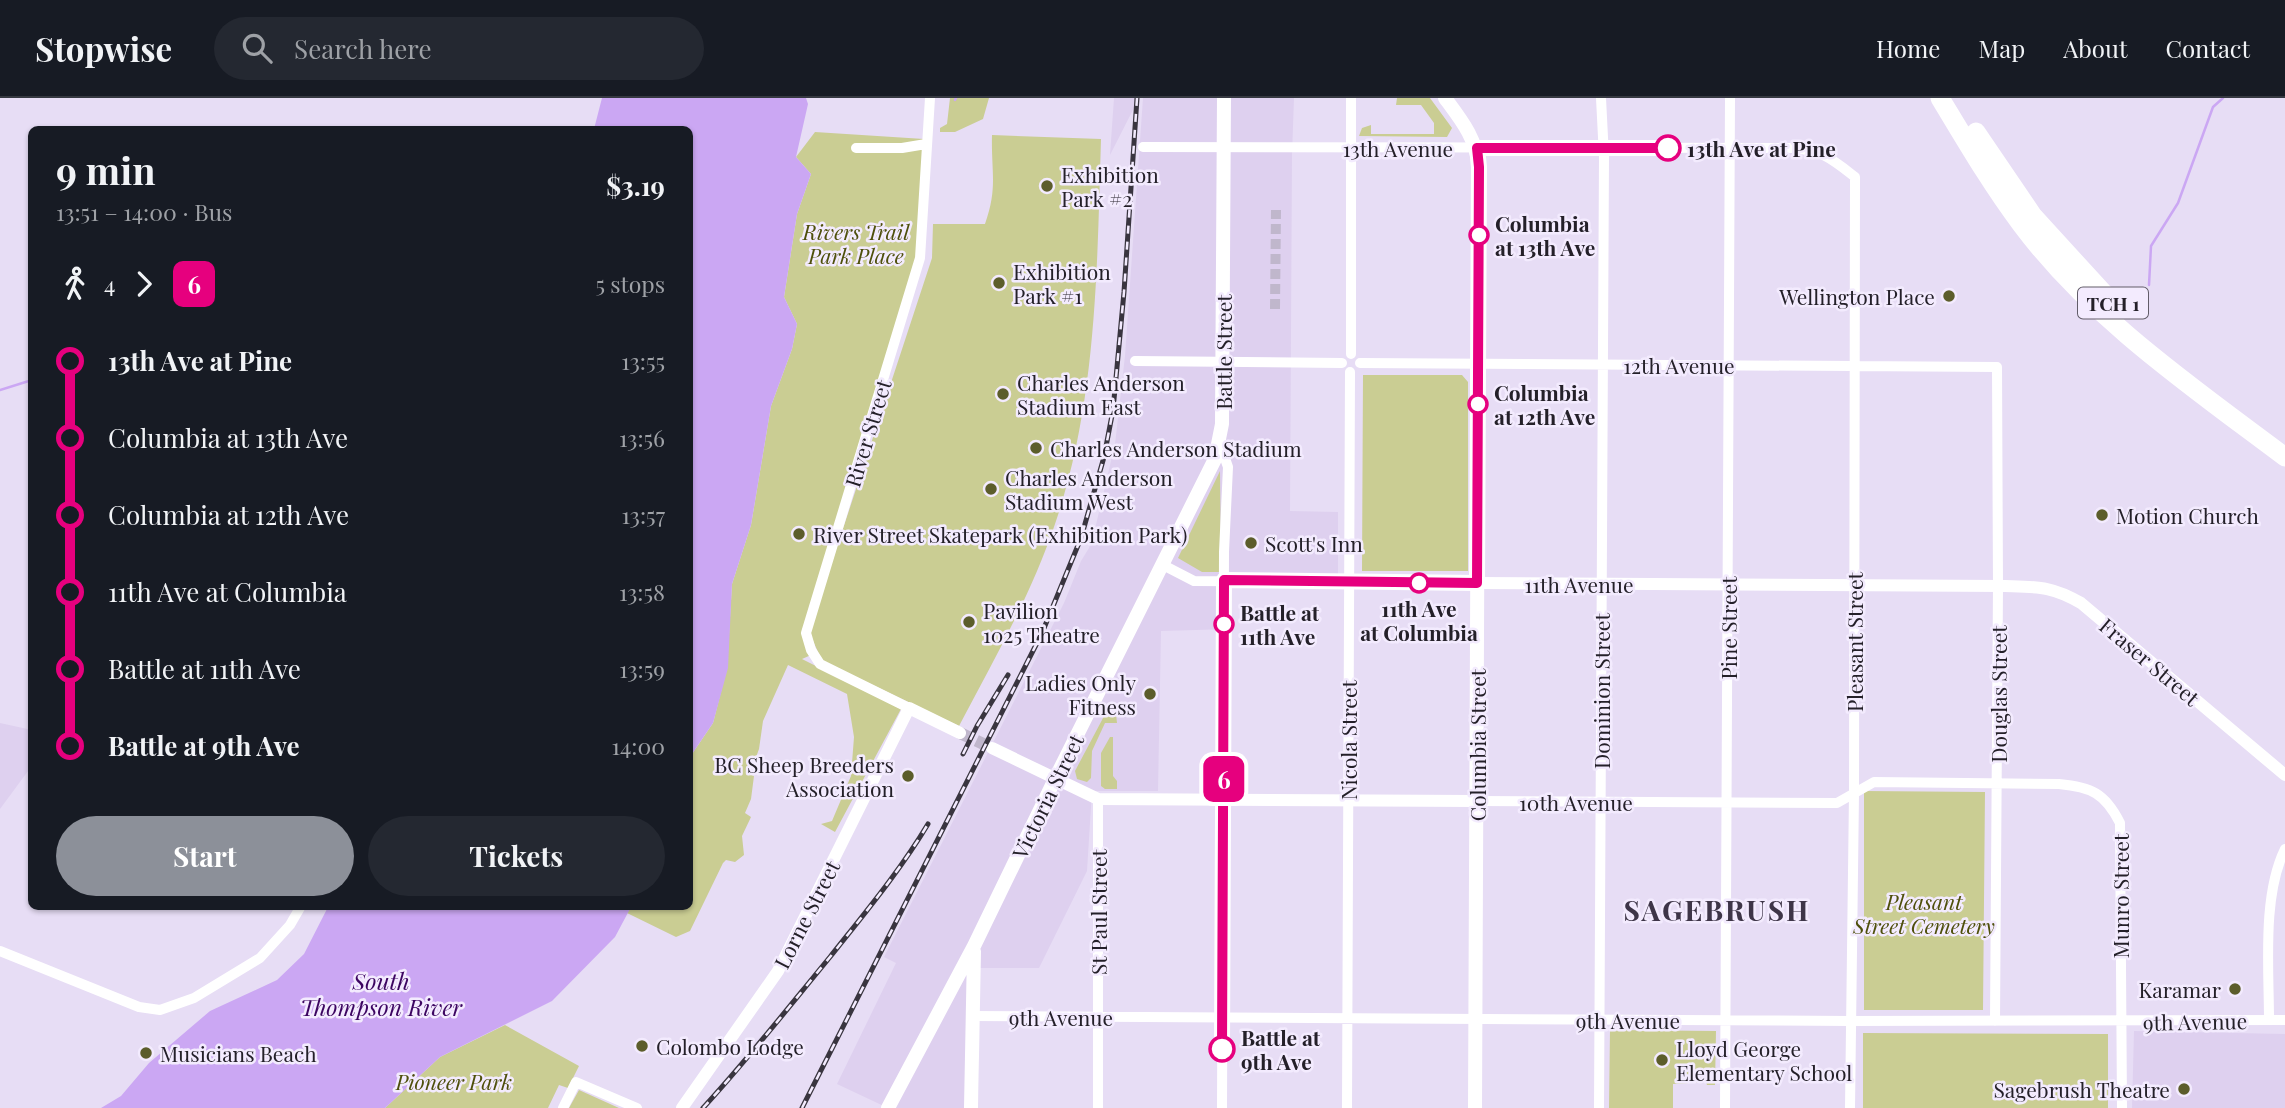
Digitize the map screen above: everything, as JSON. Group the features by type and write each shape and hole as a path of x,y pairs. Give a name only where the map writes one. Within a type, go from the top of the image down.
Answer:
{"highway":[{"name":"TCH 1","path":"1940,98 1994,187 2022,226 2070,281 2141,346 2285,457"},
{"name":"TCH 1","path":"1955,98 2034,216 2087,278 2149,337 2285,441"}],"main road":[{"name":"Battle Street","path":"1220,444 1224,98"},
{"name":"Columbia Street","path":"1445,98 1468,128 1477,148 1479,167 1475,1108"},
{"name":"Victoria Street","path":"888,1108 974,946 1209,474 1220,444"},
{"path":"971,1108 974,946"}],"street":[{"name":"River Street","path":"909,708 820,664 811,650 806,633 920,258 930,98"},
{"path":"1351,98 1351,354"},
{"name":"Dominion Street","path":"1599,1108 1604,148 1601,98"},
{"name":"Pine Street","path":"1725,1108 1730,98"},
{"path":"856,148 902,149 926,144"},
{"name":"13th Avenue","path":"1143,147 1223,145 1350,148 1808,149 1826,154 1855,177"},
{"name":"Pleasant Street","path":"1850,1108 1854,793 1855,177"},
{"path":"1351,354 1357,356 1360,363 1358,369 1350,372 1344,369 1342,363 1346,355 1351,354"},
{"path":"1135,361 1342,363"},
{"name":"12th Avenue","path":"1360,363 1997,367"},
{"name":"Douglas Street","path":"1995,1021 1998,783 1997,367"},
{"name":"Nicola Street","path":"1348,1108 1350,372"},
{"name":"Battle Street","path":"1220,444 1228,467 1224,580 1222,1108"},
{"name":"11th Avenue","path":"1163,565 1194,581 1998,586"},
{"name":"Fraser Street","path":"1998,586 2044,587 2060,591 2081,603 2285,775"},
{"path":"909,708 960,733"},
{"name":"Lorne Street","path":"682,1108 778,971 909,708"},
{"name":"10th Avenue","path":"992,748 1098,799 1837,803 1874,782 1998,783"},
{"name":"Munro Street","path":"1998,783 2082,786 2100,794 2112,807 2120,823 2122,1108"},
{"name":"St Paul Street","path":"1098,799 1098,1108"},
{"path":"2269,1020 2270,907 2273,883 2285,849"},
{"path":"0,951 139,1007 160,1010 194,998 260,958 290,925 299,910"},
{"name":"9th Avenue","path":"972,1016 2122,1022 2285,1020"},
{"path":"563,1108 576,1082 637,1108"}],"shaded area":[{"path":"1114,98 1139,98 1110,155"},
{"path":"1143,98 1294,98 1290,511 1338,512 1338,579 1232,580 1231,629 1161,631 1158,791 1092,791 1087,871 1039,968 980,968 978,1108 888,1108 837,1084 896,963 884,957 1064,603 1095,529 1115,444 1125,356"},
{"path":"0,723 28,729 28,771 0,809"},
{"path":"2134,1031 2285,1034 2285,1108 2132,1108"}],"green space":[{"path":"950,98 989,98 983,119 955,132 940,132 940,128 947,124"},
{"path":"1397,98 1430,98 1452,128 1447,137 1359,136 1362,128 1371,125 1371,134 1434,134 1434,123 1421,105 1396,105"},
{"name":"Rivers Trail Park Place","path":"815,132 924,139 918,257 803,633 811,655 802,659 901,709 835,832 821,824 832,821 851,776 854,737 847,694 788,665 763,721 759,749 750,774 754,776 751,799 745,813 751,817 742,836 744,855 735,862 726,860 723,863 690,931 676,937 627,913 629,910 693,910 693,753 713,723 727,668 732,584 751,525 771,406 792,349 797,324 784,297 797,214 811,174 796,157"},
{"path":"992,135 1101,139 1096,285 1087,382 1079,430 1055,524 1023,602 959,726 822,661 809,632 932,258 933,224 985,224 993,189"},
{"path":"1363,375 1462,375 1468,382 1468,571 1362,571"},
{"path":"1220,471 1221,572 1202,572 1178,558"},
{"path":"1111,703 1111,713 1116,714 1117,723 1105,723 1092,751 1091,778 1087,782 1077,779 1075,771"},
{"path":"1110,737 1113,737 1113,776 1117,781 1117,789 1105,789 1101,786 1101,753"},
{"name":"Pleasant Street Cemetery","path":"1864,791 1985,792 1983,1010 1864,1010"},
{"name":"Pioneer Park","path":"505,1025 579,1066 568,1088 559,1085 548,1108 385,1108 440,1057"},
{"name":"Lloyd George Elementary School","path":"1610,1030 1716,1031 1715,1085 1707,1085 1706,1082 1673,1084 1673,1108 1609,1108"},
{"path":"1863,1033 2108,1034 2108,1108 1863,1108"},
{"path":"579,1090 619,1108 569,1108"}],"water":[{"path":"602,98 806,98 808,104 796,157 811,174 797,214 784,297 797,324 792,349 771,406 751,525 732,584 728,668 713,723 693,753 693,126 595,126"},
{"name":"South Thompson River","path":"326,910 629,910 615,937 552,1001 440,1057 385,1108 101,1108 121,1096 149,1063 210,1011 277,980 304,954"}],"waterway":[{"path":"2149,285 2151,246 2178,203 2213,107 2223,98"},
{"path":"0,390 28,381"}],"tunnel":[{"path":"1275,309 1276,210"},
{"path":"960,733 992,748"}],"railway":[{"path":"802,1108 1042,633 1081,538 1104,457 1113,410 1137,98"},
{"path":"977,726 1008,675"},
{"path":"963,754 976,728"},
{"path":"703,1108 856,925 928,824"}],"bus line":[{"name":"6","path":"1222,1049 1224,580 1477,583 1477,148 1668,148"}],"place":[{"name":"13th Ave at Pine","path":"1668,148"},
{"name":"Exhibition Park #2","path":"1047,186"},
{"name":"Columbia at 13th Ave","path":"1479,235"},
{"name":"Exhibition Park #1","path":"999,283"},
{"name":"Wellington Place","path":"1949,296"},
{"name":"Charles Anderson Stadium East","path":"1003,394"},
{"name":"Columbia at 12th Ave","path":"1478,404"},
{"name":"Charles Anderson Stadium","path":"1036,448"},
{"name":"Charles Anderson Stadium West","path":"991,489"},
{"name":"Motion Church","path":"2102,515"},
{"name":"River Street Skatepark (Exhibition Park)","path":"799,534"},
{"name":"Scott's Inn","path":"1251,543"},
{"name":"11th Ave at Columbia","path":"1419,583"},
{"name":"Pavilion 1025 Theatre","path":"969,622"},
{"name":"Battle at 11th Ave","path":"1224,624"},
{"name":"Ladies Only Fitness","path":"1150,694"},
{"name":"BC Sheep Breeders Association","path":"908,776"},
{"name":"Karamar","path":"2235,989"},
{"name":"Colombo Lodge","path":"642,1046"},
{"name":"Battle at 9th Ave","path":"1222,1049"},
{"name":"Musicians Beach","path":"146,1053"},
{"name":"Lloyd George Elementary School","path":"1662,1060"},
{"name":"Sagebrush Theatre","path":"2184,1089"}],"district":[{"name":"SAGEBRUSH","path":"1717,909"}]}
